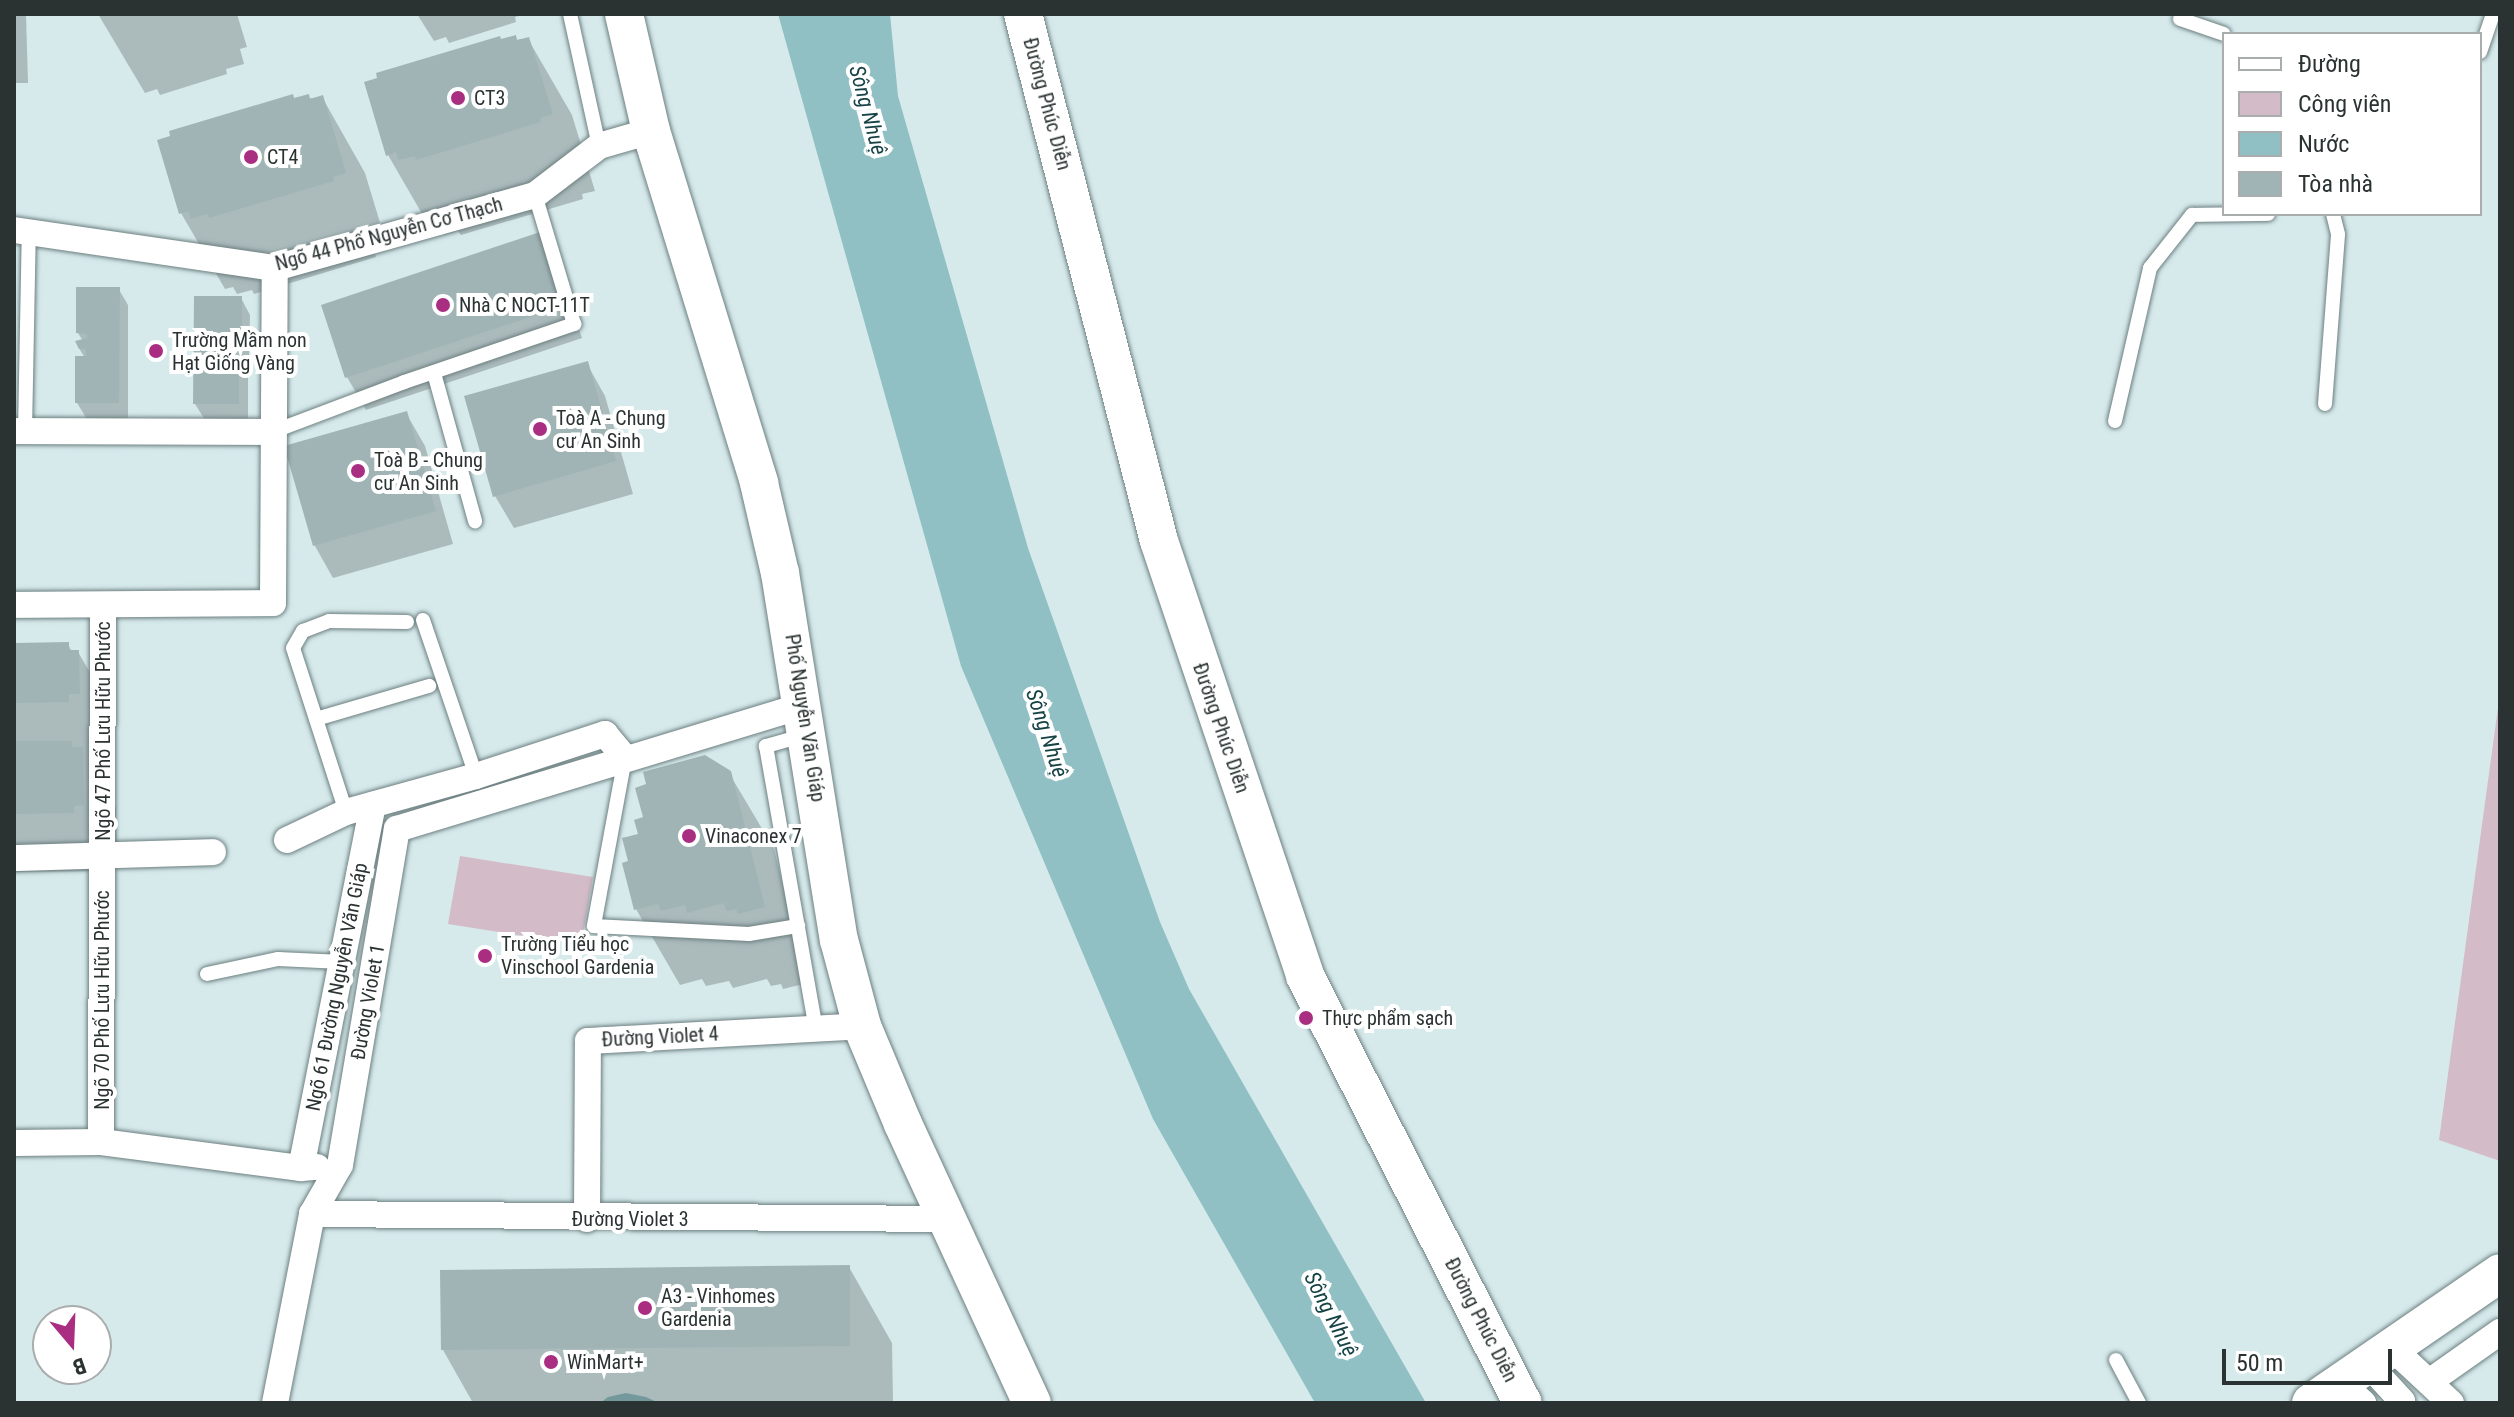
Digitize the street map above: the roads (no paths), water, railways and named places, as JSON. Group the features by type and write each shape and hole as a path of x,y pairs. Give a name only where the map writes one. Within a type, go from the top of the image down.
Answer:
{"street":[{"name":"Phố Nguyễn Văn Giáp","path":"624,14 651,131 759,483 780,573 806,719 839,940 862,1026 1032,1403"},
{"name":"Đường Phúc Diễn","path":"1023,14 1159,541 1305,976 1523,1403"},
{"name":"Ngõ 44 Phố Nguyễn Cơ Thạch","path":"22,230 275,268 535,195 599,146 651,131"},
{"path":"14,605 273,603 275,268"},
{"path":"19,431 272,432"},
{"name":"Ngõ 47 Phố Lưu Hữu Phước","path":"103,605 103,858"},
{"path":"287,840 346,812 476,776 605,734 625,758 754,718 806,719"},
{"name":"Đường Violet 1","path":"275,1403 312,1214 340,1165 397,829 625,758"},
{"name":"Ngõ 61 Đường Nguyễn Văn Giáp","path":"301,1168 373,805"},
{"path":"14,858 103,858 213,852"},
{"name":"Ngõ 70 Phố Lưu Hữu Phước","path":"101,1142 103,858"},
{"name":"Đường Violet 4","path":"587,1219 588,1041 862,1026"},
{"path":"14,1143 101,1142 301,1168 340,1165"},
{"name":"Đường Violet 3","path":"312,1214 587,1219 947,1219"},
{"path":"2355,1380 2500,1273"},
{"path":"2355,1380 2429,1382 2500,1332"},
{"path":"2355,1380 2402,1401"},
{"path":"2429,1382 2451,1403"}],"lane":[{"path":"570,14 599,146"},
{"path":"2482,46 2493,14"},
{"path":"2180,19 2222,33"},
{"path":"272,432 574,324 535,195"},
{"path":"2115,421 2150,268 2192,215 2222,215"},
{"path":"2325,404 2338,234 2334,216"},
{"path":"19,431 22,230"},
{"path":"434,373 475,521"},
{"path":"423,620 476,776"},
{"path":"346,812 293,648 297,637 313,625 329,621 407,622"},
{"path":"316,719 429,686"},
{"path":"754,718 766,746 816,1029"},
{"path":"766,746 806,719"},
{"path":"625,758 594,926 749,934 798,926"},
{"path":"207,974 278,959 342,962"},
{"path":"2116,1360 2139,1403"}],"water":[{"name":"Sông Nhuệ","path":"778,14 890,14 898,96 1028,548 1160,922 1189,989 1426,1403 1315,1403 1153,1119 961,666"},
{"path":"626,1393 659,1403 600,1403 608,1397"}],"place":[{"name":"CT3","path":"458,98"},
{"name":"CT4","path":"251,157"},
{"name":"Nhà C NOCT-11T","path":"443,305"},
{"name":"Trường Mầm non Hạt Giống Vàng","path":"156,351"},
{"name":"Toà A - Chung cư An Sinh","path":"540,429"},
{"name":"Toà B - Chung cư An Sinh","path":"358,471"},
{"name":"Vinaconex 7","path":"689,836"},
{"name":"Trường Tiểu học Vinschool Gardenia","path":"485,956"},
{"name":"Thực phẩm sạch","path":"1306,1018"},
{"name":"A3 - Vinhomes Gardenia","path":"645,1308"},
{"name":"WinMart+","path":"551,1362"}]}
